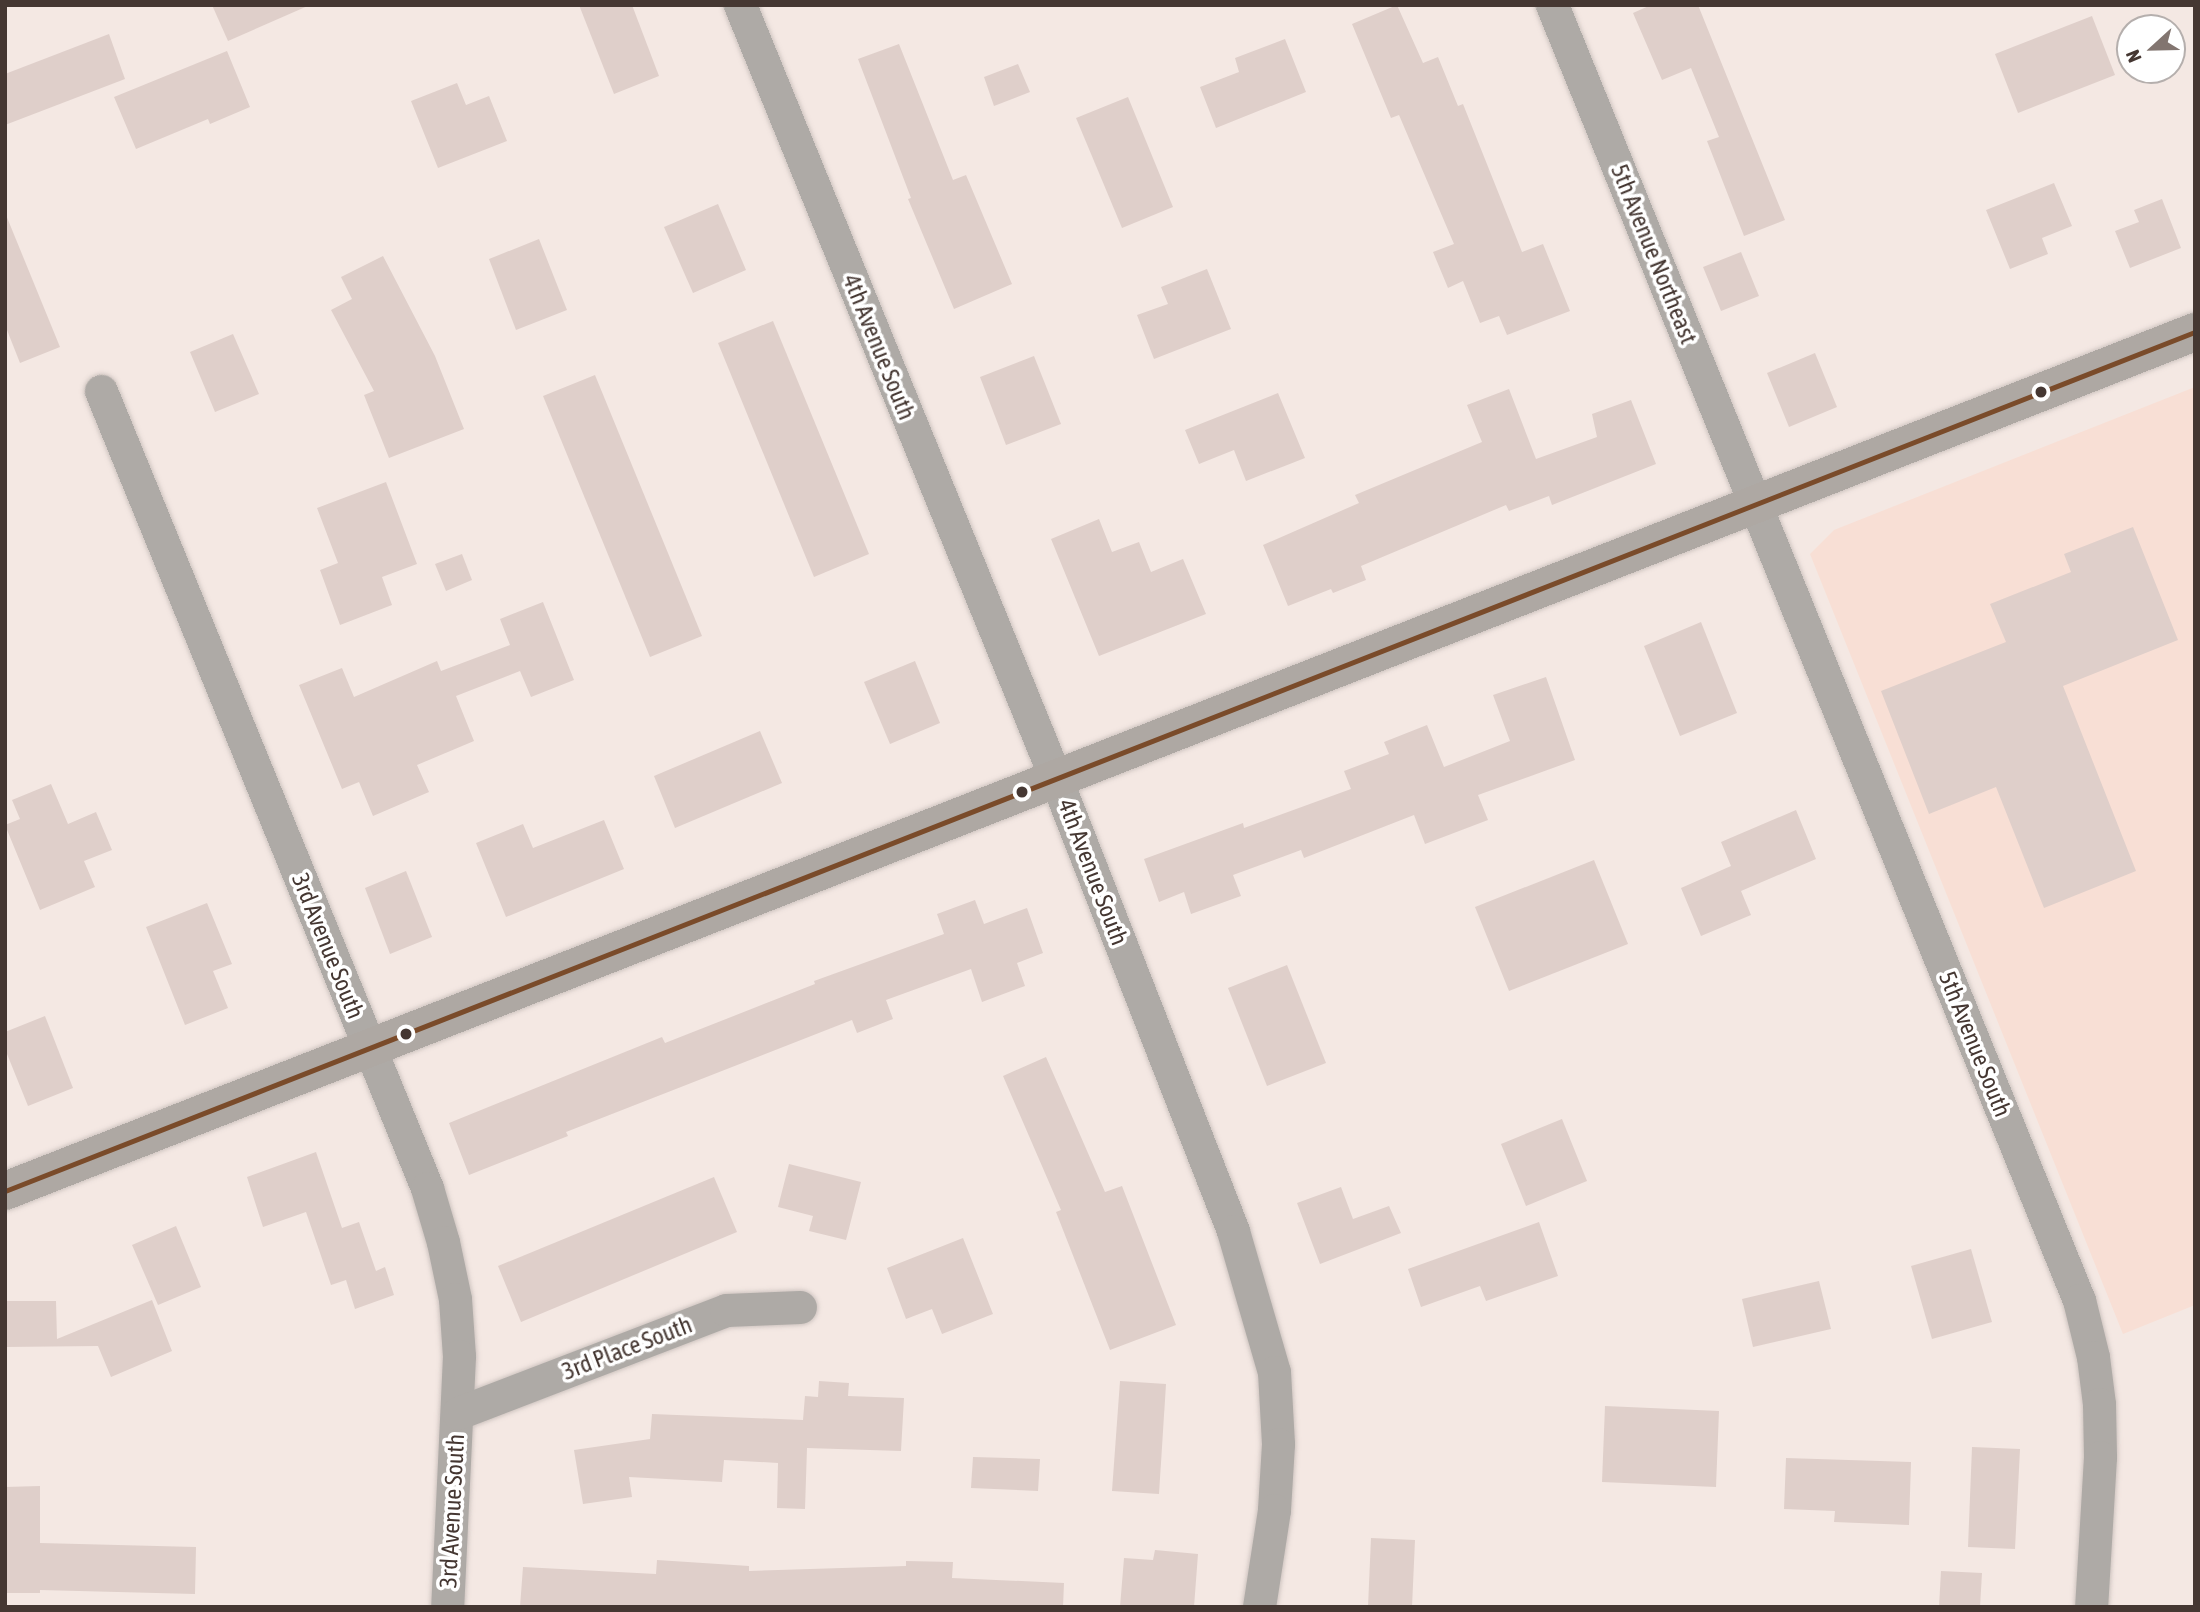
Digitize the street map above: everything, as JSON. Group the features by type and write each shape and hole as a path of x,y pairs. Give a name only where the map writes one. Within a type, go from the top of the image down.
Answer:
{"street":[{"name":"4th Avenue South","path":"740,5 1056,779 1233,1231 1274,1373 1278,1444 1274,1510 1259,1607"},
{"name":"5th Avenue Northeast","path":"1552,5 1755,502"},
{"path":"5,1191 1755,502 2195,332"},
{"name":"3rd Avenue South","path":"101,391 427,1188 443,1242 455,1299 458,1413 447,1607"},
{"name":"5th Avenue South","path":"1755,502 1803,627 2079,1300 2093,1357 2099,1417 2100,1457 2091,1607"},
{"name":"3rd Place South","path":"458,1413 726,1310 800,1307"}],"shaded area":[{"path":"2195,387 2195,1305 2123,1334 1810,554 1834,530"}],"building":[{"path":"212,5 310,5 228,41"},
{"path":"579,5 632,5 659,76 614,94"},
{"path":"1397,5 1423,63 1438,57 1458,106 1463,104 1522,252 1543,244 1570,311 1507,335 1499,316 1480,323 1463,281 1448,288 1433,252 1454,244 1399,115 1391,118 1352,24"},
{"path":"1651,5 1698,5 1785,220 1744,236 1707,141 1719,137 1691,68 1662,80 1633,13"},
{"path":"2092,16 2115,75 2018,113 1995,54"},
{"path":"109,34 125,79 5,125 5,74"},
{"path":"1285,39 1306,92 1216,128 1200,87 1239,72 1235,58"},
{"path":"899,44 953,180 966,175 1012,284 954,309 908,199 911,198 858,59"},
{"path":"227,51 250,107 210,124 208,119 136,149 114,97"},
{"path":"1018,64 1030,92 994,106 984,77"},
{"path":"457,83 466,105 489,96 507,141 438,168 411,101"},
{"path":"1128,97 1173,207 1122,228 1076,118"},
{"path":"2054,183 2072,226 2042,238 2048,254 2010,269 1986,210"},
{"path":"2162,199 2181,248 2130,268 2115,231 2139,222 2134,210"},
{"path":"718,204 746,270 693,293 664,227"},
{"path":"6,215 60,347 20,363 5,325"},
{"path":"539,239 567,310 516,330 489,259"},
{"path":"1741,252 1759,296 1721,311 1703,267"},
{"path":"383,256 435,356 464,429 389,458 364,395 374,391 331,310 352,299 341,277"},
{"path":"1207,269 1231,329 1154,359 1137,315 1168,304 1161,287"},
{"path":"773,321 869,554 814,577 718,343"},
{"path":"233,334 259,394 215,412 190,352"},
{"path":"1815,353 1837,407 1789,427 1767,373"},
{"path":"1034,356 1061,424 1006,445 980,377"},
{"path":"595,375 702,636 650,657 543,396"},
{"path":"1509,389 1536,459 1597,437 1592,414 1631,400 1656,464 1552,505 1549,496 1509,511 1506,505 1361,566 1366,580 1333,593 1331,589 1288,606 1263,545 1359,503 1355,495 1482,442 1467,405"},
{"path":"1278,393 1305,458 1246,481 1234,450 1199,464 1185,430"},
{"path":"386,482 417,564 382,577 392,605 340,625 320,570 338,563 317,508"},
{"path":"1099,519 1112,552 1139,542 1151,572 1183,559 1206,614 1099,656 1051,539"},
{"path":"2133,527 2178,640 2063,686 2136,871 2044,908 1996,787 1929,814 1881,691 2006,642 1990,604 2071,572 2064,554"},
{"path":"462,554 472,580 446,591 435,564"},
{"path":"543,602 574,680 531,697 520,671 456,696 474,741 417,765 429,792 373,816 359,782 342,789 299,685 342,668 354,697 437,661 441,671 510,645 500,619"},
{"path":"1701,622 1737,713 1680,736 1644,646"},
{"path":"915,661 940,723 890,744 864,682"},
{"path":"1546,677 1575,760 1478,795 1488,820 1425,844 1414,815 1304,858 1301,850 1233,875 1241,896 1191,914 1184,892 1159,902 1144,859 1243,823 1244,828 1351,789 1344,771 1389,754 1384,742 1427,725 1444,767 1510,741 1493,695"},
{"path":"760,731 782,783 675,828 654,776"},
{"path":"51,784 68,824 96,812 112,850 84,861 95,887 40,910 5,825 20,819 12,800"},
{"path":"1796,810 1816,859 1741,891 1751,915 1701,936 1681,888 1731,866 1721,842"},
{"path":"604,820 624,869 506,917 476,843 523,824 533,848"},
{"path":"1594,860 1628,944 1509,991 1475,907"},
{"path":"406,871 432,937 390,954 365,888"},
{"path":"975,900 984,924 1027,908 1043,953 1017,963 1025,986 982,1002 971,969 886,1000 893,1019 857,1033 852,1020 566,1132 568,1136 469,1175 449,1123 662,1037 665,1043 815,984 814,981 944,934 937,914"},
{"path":"207,903 232,964 213,971 228,1008 185,1025 146,927"},
{"path":"1287,965 1326,1063 1267,1086 1228,988"},
{"path":"45,1016 73,1088 28,1106 5,1049 5,1032"},
{"path":"1046,1057 1105,1192 1122,1186 1176,1325 1110,1350 1056,1212 1061,1210 1003,1076"},
{"path":"1562,1119 1587,1181 1526,1206 1501,1144"},
{"path":"316,1152 342,1228 359,1222 376,1271 385,1267 394,1295 355,1309 346,1280 331,1285 306,1212 263,1227 247,1177"},
{"path":"789,1164 861,1182 846,1240 809,1231 813,1216 778,1207"},
{"path":"714,1177 737,1232 521,1322 498,1266"},
{"path":"1341,1187 1353,1219 1389,1206 1401,1233 1320,1264 1297,1203"},
{"path":"1539,1222 1558,1276 1486,1301 1480,1286 1421,1307 1408,1269"},
{"path":"176,1226 201,1287 158,1305 132,1245"},
{"path":"963,1238 993,1314 942,1334 932,1309 906,1319 887,1268"},
{"path":"1971,1249 1992,1322 1932,1339 1911,1266"},
{"path":"1819,1281 1831,1329 1753,1347 1742,1299"},
{"path":"152,1300 172,1351 111,1377 98,1346 5,1347 5,1301 56,1301 57,1339"},
{"path":"819,1381 849,1383 848,1396 904,1398 901,1451 807,1448 805,1509 777,1508 778,1463 724,1460 722,1482 629,1477 632,1497 583,1504 574,1450 650,1439 652,1414 803,1420 805,1396 818,1397"},
{"path":"1120,1381 1166,1384 1159,1494 1112,1491"},
{"path":"1605,1406 1719,1411 1716,1487 1602,1482"},
{"path":"1972,1447 2020,1449 2015,1549 1968,1547"},
{"path":"973,1457 1040,1459 1038,1491 971,1488"},
{"path":"1786,1458 1911,1462 1909,1525 1834,1522 1835,1511 1784,1509"},
{"path":"40,1486 40,1543 196,1547 195,1594 40,1590 40,1593 5,1593 5,1487"},
{"path":"1371,1538 1415,1540 1412,1607 1368,1607"},
{"path":"1155,1550 1198,1554 1194,1607 1120,1607 1124,1558 1153,1560"},
{"path":"657,1560 749,1566 749,1571 906,1566 906,1561 953,1562 952,1578 1064,1583 1063,1607 520,1607 523,1567 656,1574"},
{"path":"1941,1571 1982,1573 1980,1607 1939,1607"}],"transit line":[{"path":"5,1191 2195,332"}]}
